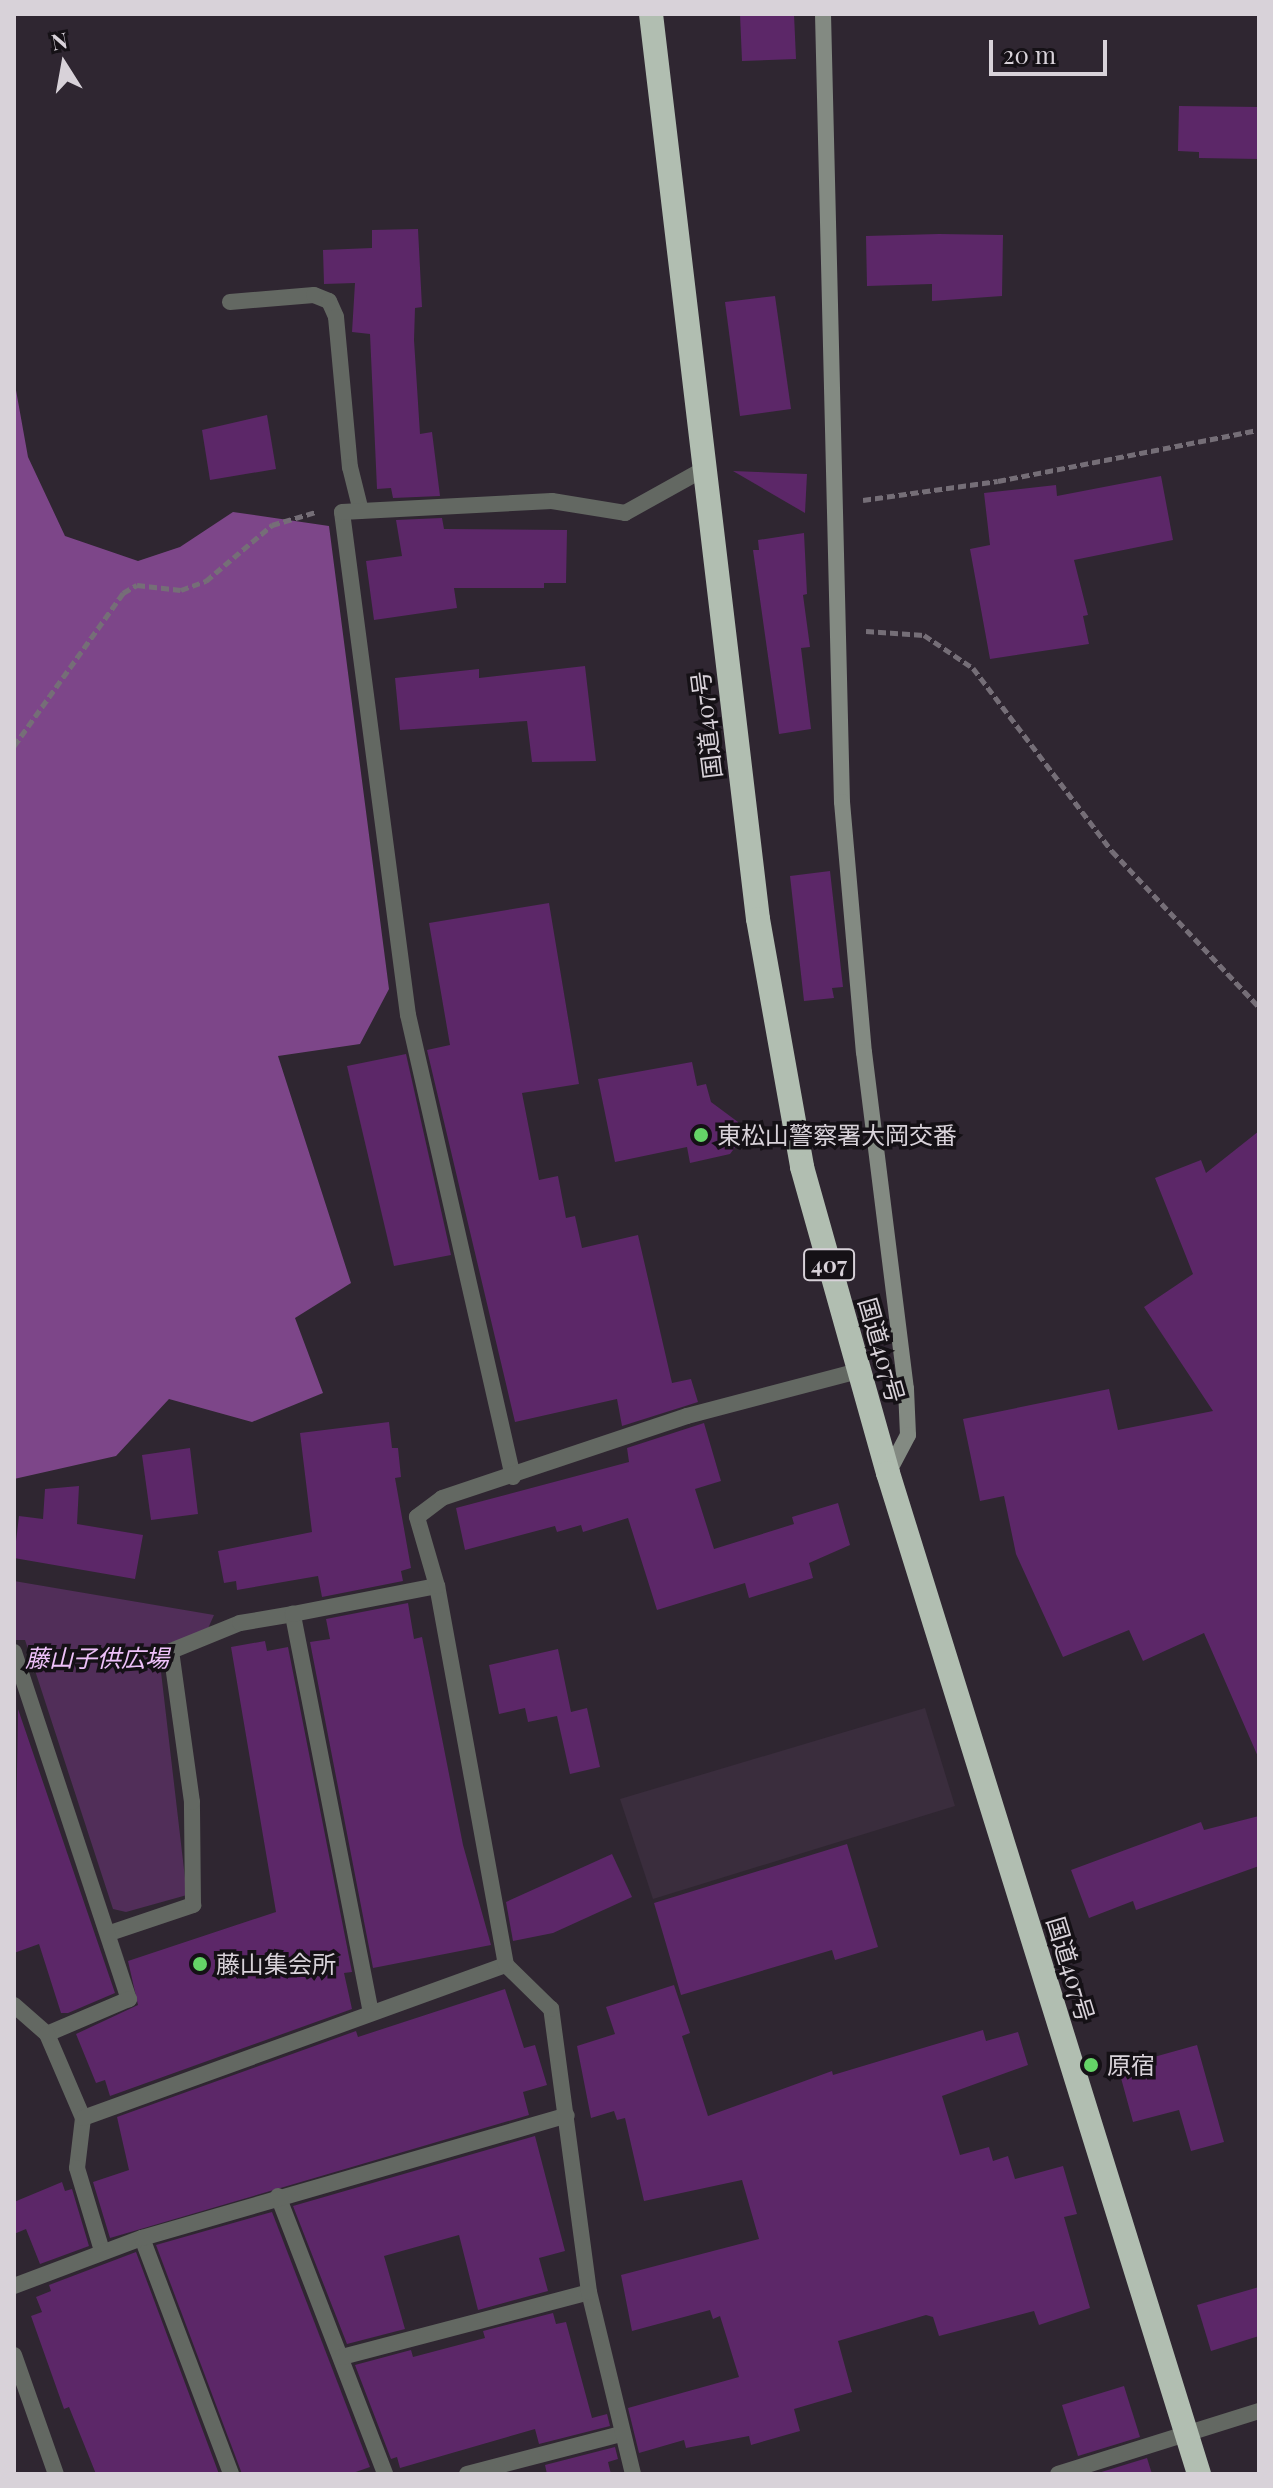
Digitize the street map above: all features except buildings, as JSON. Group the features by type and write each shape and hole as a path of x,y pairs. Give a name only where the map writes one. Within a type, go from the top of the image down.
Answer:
{"highway":[{"name":"国道407号","path":"651,14 704,469 779,1054 802,1167 888,1473 1199,2474"}],"street":[{"path":"823,14 842,802 851,912 906,1389 908,1435 888,1473"},
{"path":"230,302 314,295 329,301 336,317 350,467 361,511"},
{"path":"513,1477 408,1015 342,512 552,501 625,513 704,469"},
{"path":"633,2474 589,2292 551,2009 506,1965 437,1586 417,1517 442,1498 513,1477 687,1416 858,1371"},
{"path":"110,1933 193,1905 192,1802 171,1651 240,1623 437,1586"},
{"path":"293,1614 371,2013"},
{"path":"14,1652 110,1933 129,1999 47,2034"},
{"path":"83,2118 506,1965"},
{"path":"14,2005 47,2034 83,2118 77,2168 102,2251"},
{"path":"14,2286 142,2238 278,2196 567,2115"},
{"path":"278,2196 385,2474"},
{"path":"142,2238 231,2474"},
{"path":"342,2357 589,2292"},
{"path":"14,2355 56,2474"},
{"path":"1058,2474 1259,2411"},
{"path":"467,2474 621,2434"}],"path":[{"path":"834,504 998,481 1259,430"},
{"path":"14,746 123,593 137,585 181,590 206,581 272,525 315,512 342,512"},
{"path":"837,633 889,629 924,635 973,668 1112,851 1259,1007"}],"shaded area":[{"path":"14,379 28,457 65,536 138,561 180,547 233,512 329,526 389,989 360,1044 278,1056 351,1283 295,1318 323,1393 252,1422 169,1399 116,1456 14,1479"},
{"path":"925,1708 955,1806 653,1899 620,1799"}],"green space":[{"name":"藤山子供広場","path":"14,1581 214,1615 206,1633 158,1646 187,1895 126,1912 113,1909 25,1640 14,1640"}],"place":[{"name":"東松山警察署大岡交番","path":"701,1135"},
{"name":"藤山集会所","path":"200,1964"},
{"name":"原宿","path":"1091,2065"}]}
